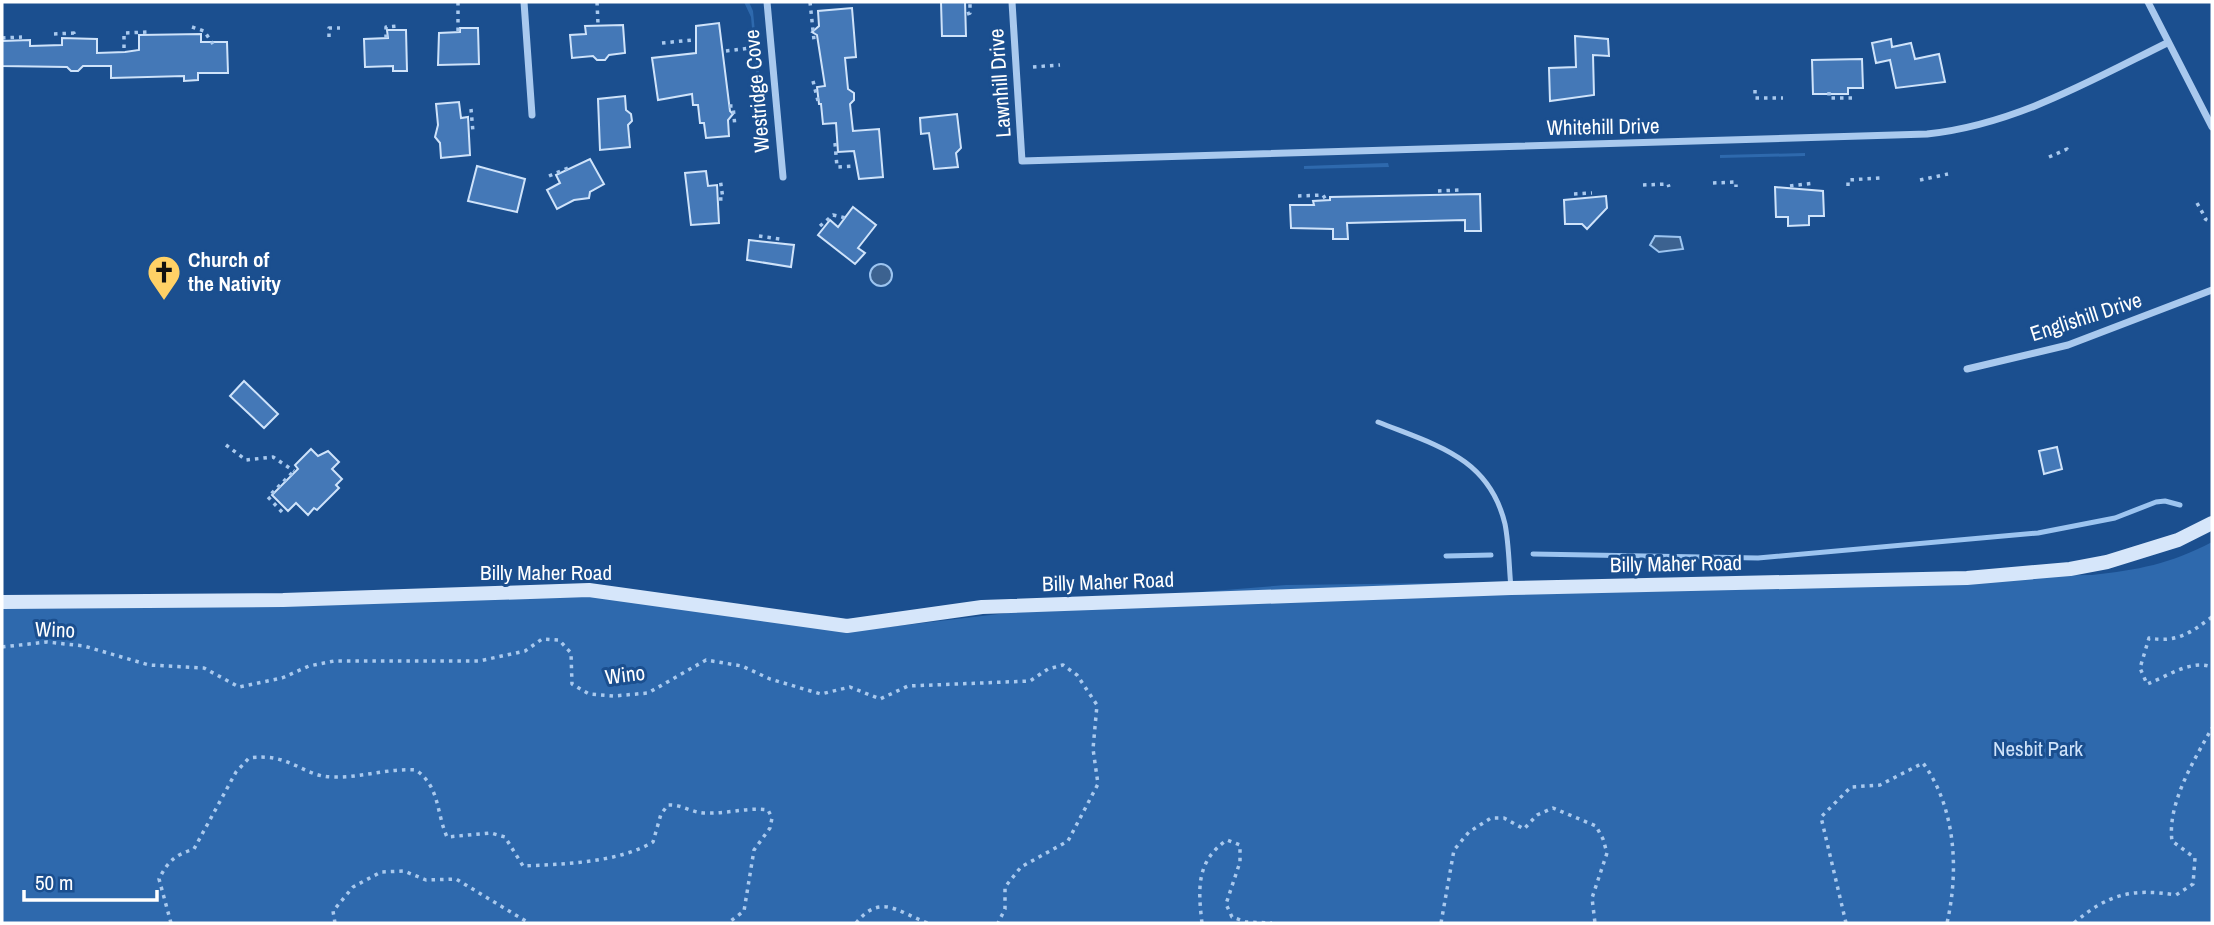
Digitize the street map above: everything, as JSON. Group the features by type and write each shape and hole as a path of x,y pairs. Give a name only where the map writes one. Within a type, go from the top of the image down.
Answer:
{"main road":[{"name":"Billy Maher Road","path":"2,602 283,600 589,590 847,626 982,607 1511,588 1980,577 2070,569 2107,562 2178,540 2212,523"}],"street":[{"path":"524,2 532,115"},
{"name":"Westridge Cove","path":"767,2 783,177"},
{"name":"Lawnhill Drive","path":"1012,2 1022,161"},
{"path":"2148,2 2212,127"},
{"name":"Whitehill Drive","path":"1022,161 1927,134 1980,125 2028,109 2167,43"},
{"name":"Englishill Drive","path":"1967,369 2068,345 2212,290"}],"lane":[{"path":"1378,422 1456,453 1490,485 1505,524 1511,588"}],"path":[{"path":"458,2 458,34"},
{"path":"597,2 598,24"},
{"path":"810,2 814,40 817,40"},
{"path":"967,13 970,13 970,2"},
{"path":"386,38 386,27 397,26"},
{"path":"192,27 204,31 213,44"},
{"path":"329,37 329,28 340,27"},
{"path":"124,48 124,33 149,32"},
{"path":"54,34 74,33 74,36"},
{"path":"2,38 22,37"},
{"path":"662,43 694,40"},
{"path":"726,51 751,48"},
{"path":"1033,67 1060,65"},
{"path":"813,81 818,101"},
{"path":"1755,90 1755,98 1783,98"},
{"path":"1829,92 1829,98 1852,98"},
{"path":"729,106 733,106 734,127"},
{"path":"471,109 473,132"},
{"path":"835,143 837,167 853,166"},
{"path":"2049,157 2067,149 2069,153"},
{"path":"549,176 568,168"},
{"path":"1920,180 1948,174"},
{"path":"719,199 723,199 720,178"},
{"path":"1848,186 1848,180 1881,178"},
{"path":"1713,183 1736,182 1736,187"},
{"path":"1790,186 1815,183"},
{"path":"1643,185 1668,184 1669,187"},
{"path":"1438,191 1459,190 1459,194"},
{"path":"1574,194 1592,193"},
{"path":"1298,196 1323,195 1327,202"},
{"path":"2197,203 2206,219 2204,222"},
{"path":"820,226 833,215 846,218"},
{"path":"758,236 780,239 781,242"},
{"path":"226,445 246,460 273,457 294,470 268,497 282,512"},
{"path":"2212,617 2184,637 2166,641 2149,638 2140,668 2147,684 2173,671 2204,664 2212,667"},
{"name":"Wino","path":"2,647 47,642 84,646 149,665 204,668 239,687 282,678 309,666 334,661 479,661 525,651 542,639 559,640 571,653 572,684 589,694 614,696 648,693 706,660 742,666 770,679 821,694 850,687 880,699 908,686 1030,681 1048,669 1063,666 1077,675 1097,705 1093,750 1098,784 1086,809 1072,828 1068,841 1021,867 1005,887 1005,909 998,923"},
{"path":"2074,923 2095,906 2121,894 2153,892 2176,895 2193,884 2195,858 2172,841 2170,822 2198,753 2212,728"},
{"path":"171,923 159,879 167,863 175,855 194,849 236,772 248,758 264,756 284,758 329,778 416,771 428,779 434,788 440,822 447,837 491,833 505,837 523,866 618,856 639,850 653,842 661,814 668,805 679,804 691,812 708,814 753,808 768,810 772,818 770,828 754,850 744,911 728,923"},
{"path":"1846,923 1821,817 1851,787 1880,785 1923,763 1932,775 1955,855 1955,890 1947,923"},
{"path":"1441,923 1454,850 1469,832 1491,818 1504,818 1524,829 1537,815 1553,808 1596,826 1604,838 1607,853 1592,898 1595,923"},
{"path":"1202,923 1198,881 1211,850 1227,840 1240,845 1240,862 1226,904 1232,917 1246,922 1272,923"},
{"path":"335,923 333,911 353,887 381,872 404,871 426,880 456,879 529,923"},
{"path":"856,923 865,912 880,905 898,909 929,923"}],"green space":[{"path":"744,2 749,2 753,11 763,117 760,117 751,17"},
{"path":"1805,153 1805,156 1720,158 1720,155"},
{"path":"1388,163 1389,167 1304,169 1304,166"},
{"name":"Nesbit Park","path":"2212,542 2212,923 2,923 2,600 613,593 880,628 1162,595 1286,585 2092,575 2154,565"}],"shaded area":[{"path":"1655,236 1680,237 1683,249 1659,252 1650,245"},
{"path":"881,264 889,267 892,275 889,283 881,286 873,283 870,275 873,267"}],"building":[{"path":"941,2 965,2 966,36 942,36"},
{"path":"852,8 856,57 845,58 848,89 854,93 854,100 850,104 853,131 879,129 883,177 859,179 854,151 838,152 836,123 823,124 819,104 817,87 825,86 817,35 812,32 819,26 818,11"},
{"path":"719,23 730,111 733,114 728,120 729,136 706,138 704,123 700,123 698,105 693,105 692,94 658,100 652,58 696,53 696,26"},
{"path":"623,25 625,53 609,55 605,60 597,60 593,56 572,58 570,35 586,34 585,26"},
{"path":"460,28 478,28 479,64 438,65 439,33 460,32"},
{"path":"387,30 406,30 407,71 393,71 393,66 365,67 364,39 388,38"},
{"path":"201,34 201,42 227,42 228,73 198,73 198,80 184,81 184,76 111,78 111,66 83,66 78,71 71,71 67,67 2,66 2,41 30,40 30,46 62,45 62,38 97,39 97,53 139,50 139,35"},
{"path":"1575,36 1608,39 1609,56 1593,55 1594,95 1550,101 1549,68 1576,67"},
{"path":"1891,39 1892,47 1911,43 1915,59 1939,54 1945,82 1896,88 1890,60 1876,63 1872,43"},
{"path":"1862,59 1863,88 1848,88 1848,94 1813,94 1812,60"},
{"path":"625,96 626,110 631,114 632,121 628,125 630,147 600,150 598,99"},
{"path":"459,102 461,118 468,117 470,155 441,158 440,143 435,137 438,125 436,104"},
{"path":"957,114 961,148 956,153 958,167 934,169 929,133 921,134 920,118"},
{"path":"590,159 604,184 590,192 589,198 574,200 557,209 547,190 560,183 556,175"},
{"path":"477,166 525,179 517,212 468,201"},
{"path":"706,171 708,186 717,185 719,223 691,225 685,173"},
{"path":"1775,187 1823,191 1824,216 1809,216 1809,225 1788,226 1788,217 1776,217"},
{"path":"1480,194 1481,231 1465,231 1465,220 1347,223 1348,239 1333,239 1333,229 1291,228 1290,205 1314,205 1313,201 1330,200 1330,197"},
{"path":"1606,196 1607,208 1587,229 1582,224 1565,224 1564,200"},
{"path":"853,207 876,225 858,248 865,253 855,264 818,235 830,220 838,227"},
{"path":"749,240 794,245 791,267 747,260"},
{"path":"244,381 278,414 264,428 230,396"},
{"path":"2057,447 2062,469 2044,474 2039,451"},
{"path":"311,449 318,456 328,451 339,462 332,469 342,479 336,485 339,488 317,510 314,508 308,515 296,503 288,511 272,495 298,469 295,465"}],"waterway":[{"path":"1533,554 1758,558 2038,533 2115,518 2156,502 2165,501 2180,505"},
{"path":"1446,556 1491,555"}],"place":[{"name":"Church of the Nativity","path":"164,302"}]}
